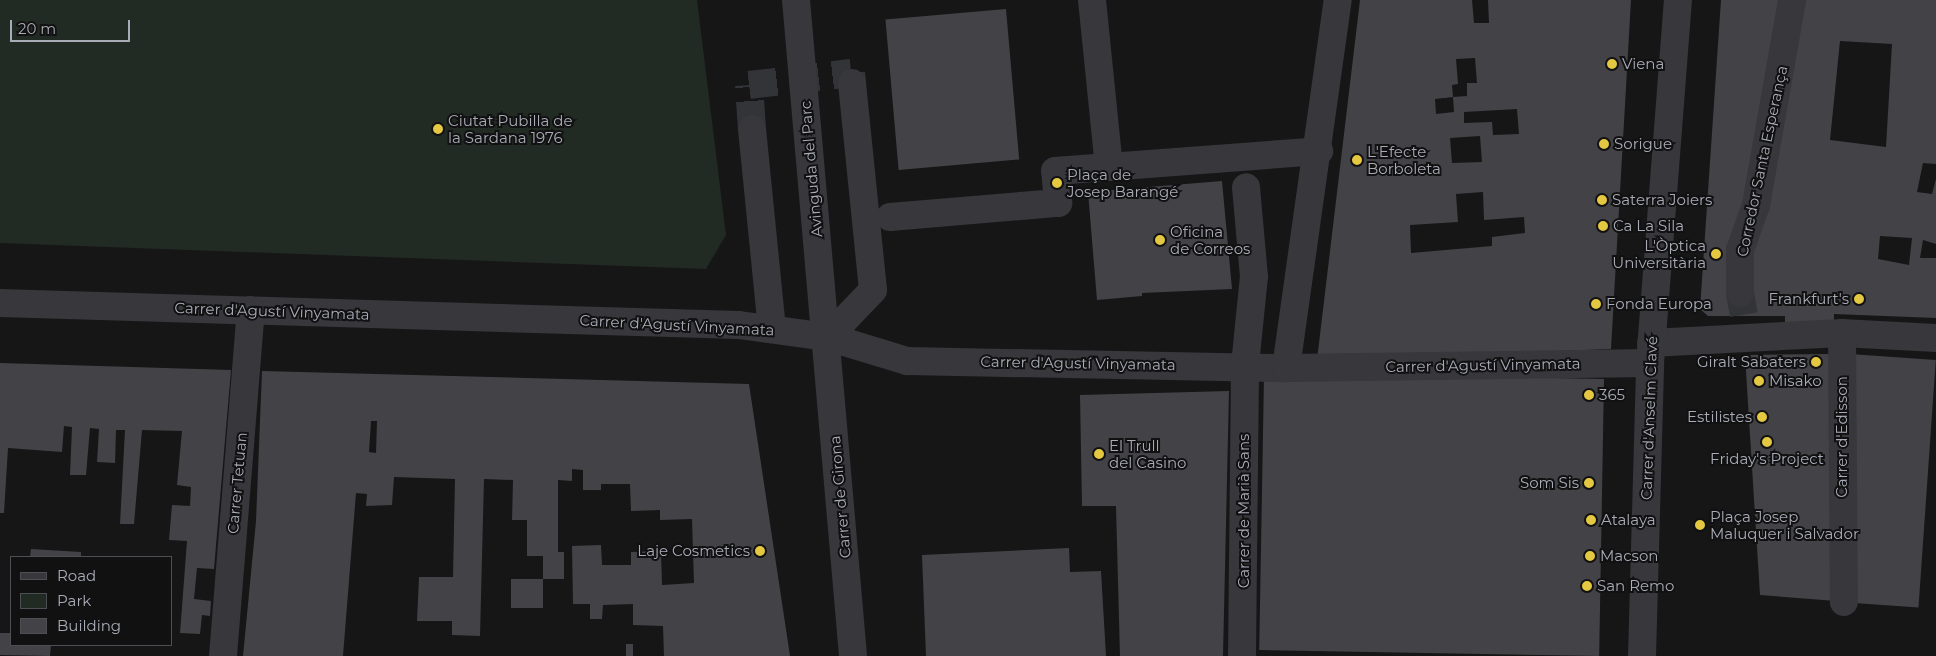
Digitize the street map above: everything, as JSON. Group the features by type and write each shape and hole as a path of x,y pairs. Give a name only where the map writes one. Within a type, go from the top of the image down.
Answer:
{"street":[{"name":"Avinguda del Parc","path":"796,0 828,338"},
{"path":"1092,0 1108,167"},
{"path":"1286,368 1319,152 1338,0"},
{"name":"Carrer d'Anselm Clavé","path":"1642,656 1651,353 1678,0"},
{"name":"Corredor Santa Esperança","path":"1740,293 1740,250 1756,205 1792,0"},
{"path":"828,338 872,290 852,84"},
{"path":"752,129 772,328"},
{"path":"890,216 1058,203 1055,171 1319,152"},
{"name":"Carrer de Marià Sans","path":"1242,656 1255,540 1245,365 1254,277 1246,187"},
{"name":"Carrer d'Agustí Vinyamata","path":"0,303 772,328 828,338 907,361 1245,365 1286,368 1651,353 1744,340 1842,332 1936,338"},
{"name":"Carrer Tetuan","path":"223,656 251,310"},
{"name":"Carrer d'Edisson","path":"1842,332 1844,602"},
{"name":"Carrer de Girona","path":"828,338 854,656"}],"green space":[{"path":"0,0 697,0 726,235 706,269 0,243"}],"building":[{"path":"1360,0 1472,0 1474,23 1489,23 1488,0 1631,0 1611,349 1317,360","holes":["1475,58 1477,83 1467,83 1467,96 1453,97 1452,85 1458,84 1456,59","1453,97 1454,112 1436,114 1435,99","1517,109 1519,134 1493,135 1492,122 1464,123 1464,112","1480,136 1482,162 1452,163 1450,138","1483,192 1484,220 1524,217 1525,233 1492,237 1492,246 1411,253 1410,225 1458,222 1456,194"]},
{"path":"1721,0 1936,0 1936,164 1923,163 1917,192 1932,194 1936,179 1936,244 1923,240 1920,258 1936,258 1936,318 1834,314 1834,321 1785,324 1785,316 1708,316 1700,309","holes":["1840,41 1892,44 1886,147 1830,140","1880,236 1912,238 1909,265 1878,259"]},
{"path":"1006,9 1019,159 899,170 885,20"},
{"name":"Oficina de Correos","path":"1222,181 1232,289 1142,293 1142,296 1097,300 1088,192"},
{"path":"1832,354 1836,601 1760,595 1745,355"},
{"path":"1850,354 1936,360 1918,607 1833,601"},
{"path":"0,363 231,370 214,569 197,568 194,599 211,601 210,616 202,615 200,634 180,633 187,541 169,540 172,505 190,506 191,487 177,485 182,431 142,430 134,524 120,524 125,430 116,430 115,463 97,462 99,429 90,428 86,475 70,475 72,427 64,426 62,452 8,448 4,513 0,513"},
{"path":"262,371 749,384 790,656 664,656 663,626 633,625 633,604 603,605 602,619 590,619 590,604 573,604 572,546 601,545 602,565 631,565 631,552 661,551 662,585 694,583 692,519 660,520 660,510 631,511 630,484 601,484 601,490 583,490 583,470 572,469 572,481 558,480 558,552 564,552 564,579 543,579 543,556 527,556 527,520 512,520 513,480 484,479 480,636 452,635 452,621 417,621 419,577 453,577 455,479 394,477 392,505 366,506 367,494 356,493 343,656 243,656 256,521","holes":["371,421 377,421 376,453 369,452"]},
{"path":"1264,373 1604,379 1599,656 1259,650"},
{"path":"1229,391 1223,656 1120,656 1116,506 1082,506 1080,395"},
{"path":"1069,548 1070,572 1101,571 1106,656 926,656 922,555"},
{"path":"31,549 81,552 81,556 30,556"},
{"path":"511,579 543,579 543,608 511,608"},
{"path":"0,633 10,633 10,646 51,646 50,656 0,655"},
{"path":"626,644 633,644 633,656 626,656"}],"tunnel":[{"path":"752,129 749,85 851,73 852,83"},
{"path":"1740,293 1744,315"}],"place":[{"name":"Viena","path":"1612,64"},
{"name":"Ciutat Pubilla de la Sardana 1976","path":"438,129"},
{"name":"Sorigue","path":"1604,144"},
{"name":"L'Efecte Borboleta","path":"1357,160"},
{"name":"Plaça de Josep Barangé","path":"1057,183"},
{"name":"Saterra Joiers","path":"1602,200"},
{"name":"Ca La Sila","path":"1603,226"},
{"name":"Oficina de Correos","path":"1160,240"},
{"name":"L'Òptica Universitària","path":"1716,254"},
{"name":"Frankfurt's","path":"1859,299"},
{"name":"Fonda Europa","path":"1596,304"},
{"name":"Giralt Sabaters","path":"1816,362"},
{"name":"Misako","path":"1759,381"},
{"name":"365","path":"1589,395"},
{"name":"Estilistes","path":"1762,417"},
{"name":"Friday's Project","path":"1767,442"},
{"name":"El Trull del Casino","path":"1099,454"},
{"name":"Som Sis","path":"1589,483"},
{"name":"Atalaya","path":"1591,520"},
{"name":"Plaça Josep Maluquer i Salvador","path":"1700,525"},
{"name":"Laje Cosmetics","path":"760,551"},
{"name":"Macson","path":"1590,556"},
{"name":"San Remo","path":"1587,586"}]}
